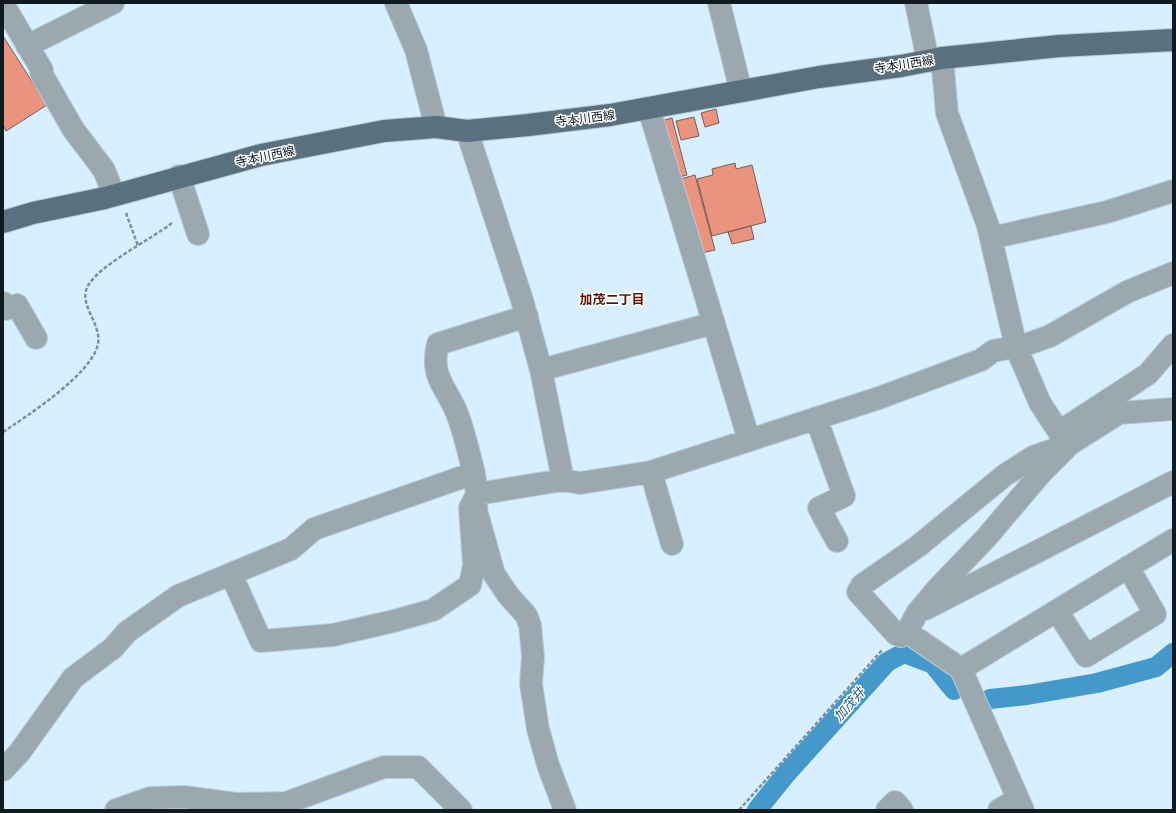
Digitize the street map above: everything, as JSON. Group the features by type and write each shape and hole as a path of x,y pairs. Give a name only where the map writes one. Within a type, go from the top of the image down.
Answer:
{"main road":[{"name":"寺本川西線","path":"3,222 33,212 117,195 179,176 261,155 384,131 436,127 466,131 610,115 820,77 901,66 935,59 1059,46 1173,40"}],"street":[{"path":"27,46 113,3"},
{"path":"396,3 416,50 436,127"},
{"path":"719,3 741,91"},
{"path":"916,3 935,59 947,113 991,238 1016,347 1040,404 1064,438"},
{"path":"3,4 73,129 104,170 117,195"},
{"path":"649,109 748,440"},
{"path":"466,131 476,164 499,227 527,316 541,370 563,480"},
{"path":"179,176 198,234"},
{"path":"991,238 1107,212 1173,191"},
{"path":"3,770 19,753 74,678 113,648 127,632 178,596 291,549 314,529 475,483 563,480 580,483 651,472 879,398 981,360 993,351 1016,347 1050,336 1127,292 1173,273"},
{"path":"3,303 6,309 17,305 36,338"},
{"path":"527,316 438,344 434,359 439,378 458,416 475,483 476,510 494,574 508,594 526,615 530,625 532,657 531,684 538,729 548,764 565,810"},
{"path":"541,370 714,323"},
{"path":"1172,486 896,634 858,592 862,585 917,547 1005,475 1064,438 1148,374 1173,345"},
{"path":"908,627 938,588 986,538 1042,472 1064,438 1119,413 1173,408"},
{"path":"816,418 844,496 819,508 837,540"},
{"path":"651,472 672,544"},
{"path":"231,574 261,641 333,635 433,610 470,585 474,565 470,508 475,483"},
{"path":"961,669 1173,540"},
{"path":"1057,611 1086,656 1155,614 1128,567"},
{"path":"908,627 961,669 1020,805 999,810"},
{"path":"116,810 150,798 184,797 236,804 286,803 384,767 418,767 461,810"},
{"path":"887,810 895,802 902,810"}],"path":[{"path":"117,195 138,246"},
{"path":"3,432 34,412 57,394 82,369 94,354 98,344 97,331 95,321 84,302 84,294 97,275 138,246 151,239 190,209"},
{"path":"739,810 811,728 856,680 876,654 908,627"}],"building":[{"path":"3,36 47,105 6,131 3,125"},
{"path":"716,109 719,123 705,127 701,113"},
{"path":"694,117 699,136 681,140 676,121"},
{"path":"672,118 687,175 675,178 661,121"},
{"path":"735,163 736,169 752,165 766,222 712,236 697,179 713,175 712,169"},
{"path":"695,175 715,250 697,254 677,180"},
{"path":"751,226 754,239 732,244 728,232"}],"waterway":[{"name":"加茂井","path":"757,810 786,774 887,662 904,653 933,664 954,690"},
{"name":"加茂井","path":"990,699 1027,695 1097,683 1156,667 1173,653"}],"district":[{"name":"加茂二丁目","path":"612,299"}]}
